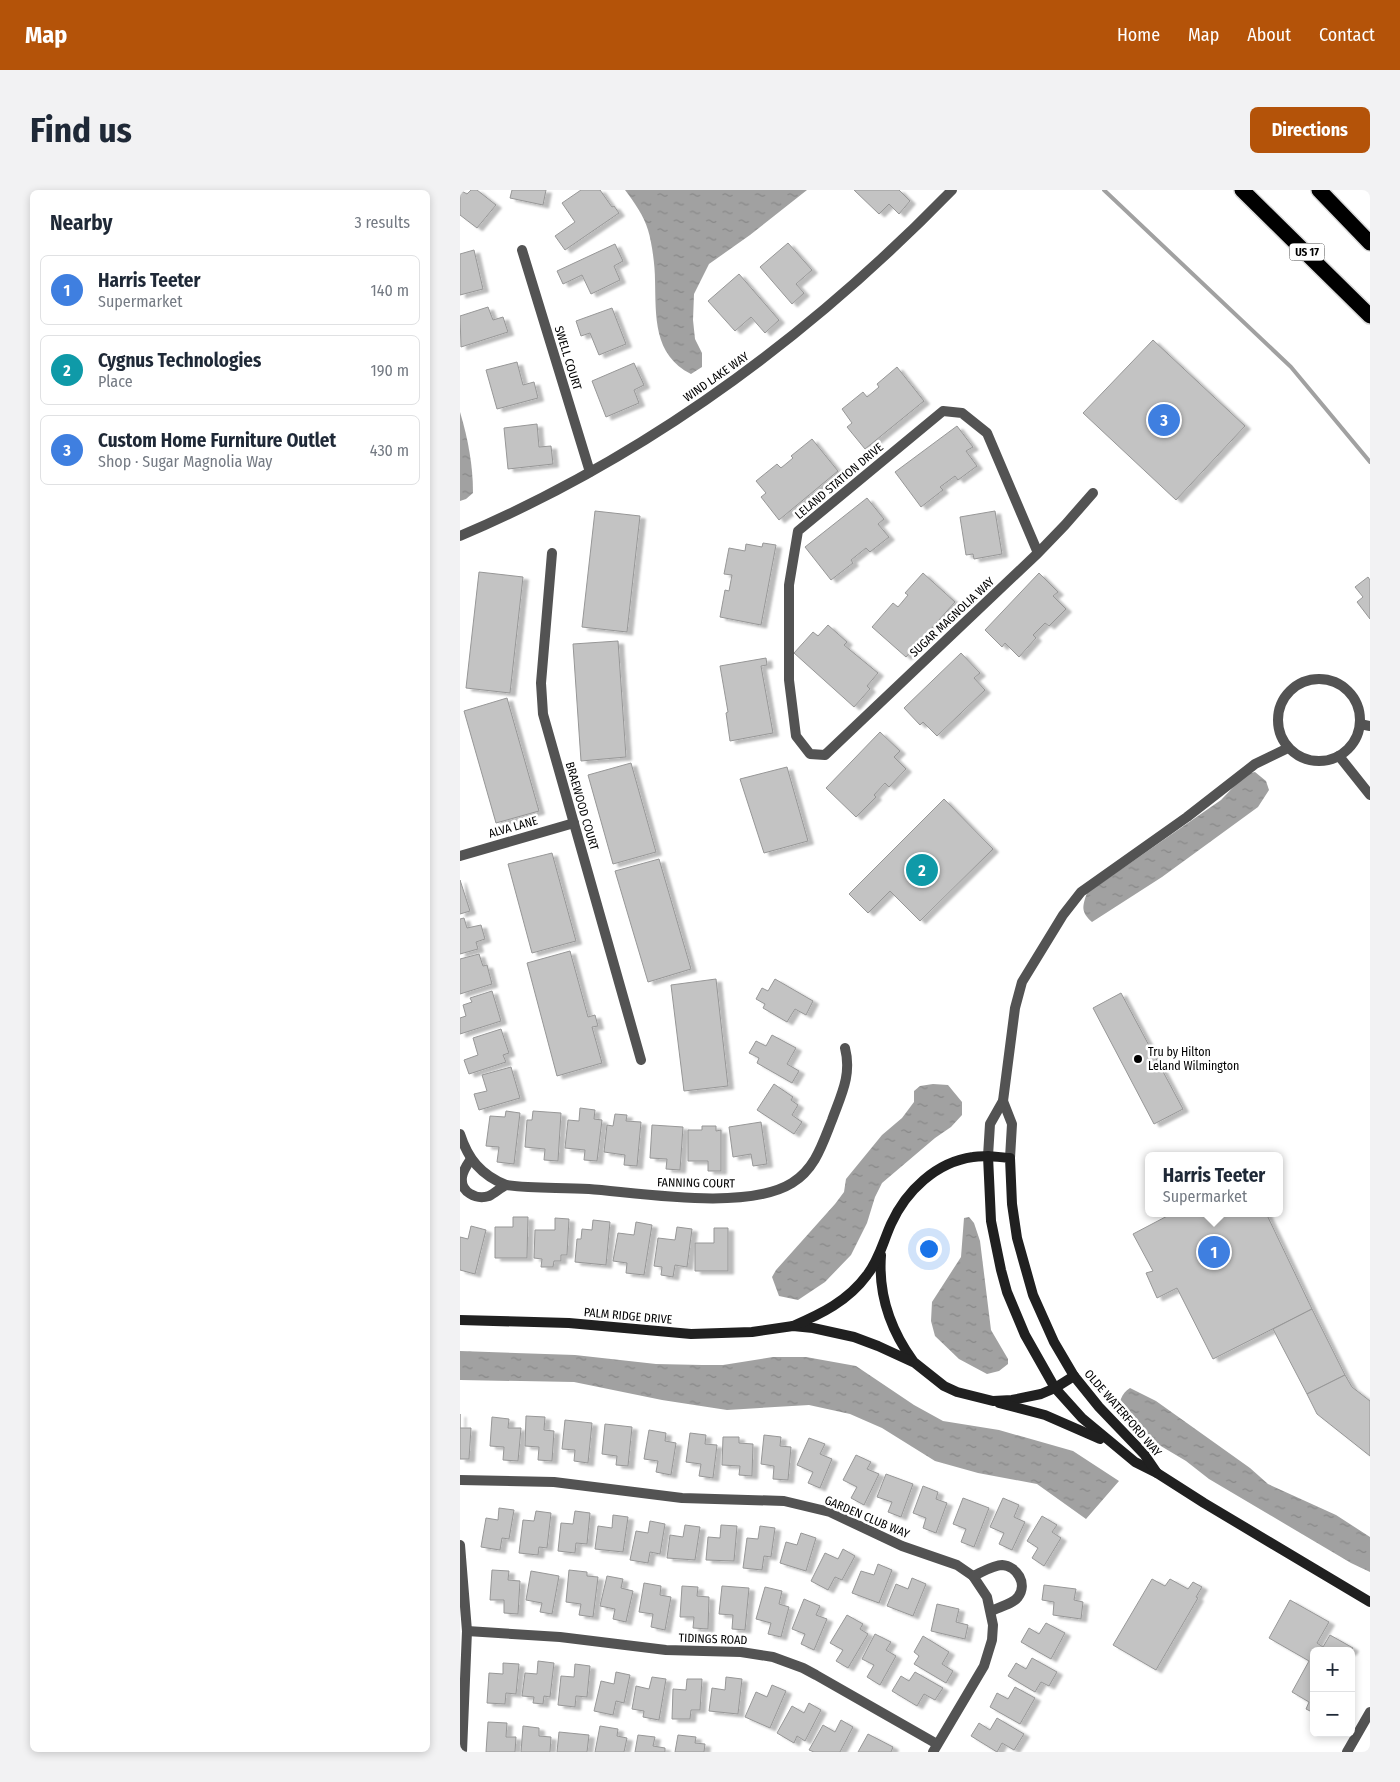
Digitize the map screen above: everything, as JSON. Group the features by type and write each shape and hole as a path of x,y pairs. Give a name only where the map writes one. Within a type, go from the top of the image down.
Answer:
{"highway":[{"name":"US 17","path":"1242,190 1370,316"},
{"path":"1319,190 1370,243"}],"street":[{"name":"WIND LAKE WAY","path":"460,536 490,523 590,472 681,417 768,356 860,279 908,235 952,190"},
{"name":"SWELL COURT","path":"522,250 590,472"},
{"name":"LELAND STATION DRIVE","path":"825,755 810,754 796,736 794,726 789,680 789,585 798,531 942,410 962,413 987,433 1038,553"},
{"name":"SUGAR MAGNOLIA WAY","path":"825,755 1038,553 1093,493"},
{"name":"BRAEWOOD COURT","path":"552,553 541,698 547,731 641,1060"},
{"path":"1320,679 1342,686 1352,696 1365,725 1357,734 1350,747 1339,756 1328,760 1313,761 1300,757 1288,748 1279,732 1277,718 1283,699 1292,688 1306,680 1320,679"},
{"path":"1003,1101 1015,1008 1022,982 1063,915 1081,892 1187,817 1255,764 1288,748"},
{"path":"1339,756 1370,796"},
{"name":"ALVA LANE","path":"460,856 574,823"},
{"name":"FANNING COURT","path":"460,1134 471,1160 483,1173 506,1185 714,1198 753,1195 782,1188 803,1176 816,1159 846,1084 848,1070 845,1048"},
{"name":"OLDE WATERFORD WAY","path":"1003,1101 990,1124 988,1156 991,1221 1007,1292 1025,1335 1054,1388 1082,1418 1135,1462 1157,1473 1370,1602"},
{"name":"OLDE WATERFORD WAY","path":"1003,1101 1012,1124 1010,1158 1014,1222 1027,1276 1042,1316 1054,1342 1074,1376 1108,1418 1144,1454 1157,1473"},
{"name":"PALM RIDGE DRIVE","path":"793,1326 826,1311 841,1301 867,1276 881,1252 896,1214 903,1202 931,1174 952,1162 972,1157 1010,1158"},
{"path":"471,1160 465,1169 462,1180 463,1187 472,1195 489,1196 506,1185"},
{"path":"881,1252 881,1280 885,1307 899,1340 915,1364"},
{"name":"PALM RIDGE DRIVE","path":"460,1320 569,1323 691,1334 752,1332 793,1326 829,1330 878,1346 915,1364 944,1386 993,1401 1036,1395 1054,1388 1074,1376"},
{"path":"993,1401 1045,1415 1084,1431 1115,1447"},
{"name":"GARDEN CLUB WAY","path":"460,1480 562,1483 682,1498 770,1500 801,1504 843,1518 902,1546 946,1560 966,1570 973,1576 987,1597 993,1625 992,1640 986,1660 977,1678 935,1748"},
{"path":"460,1545 467,1632 462,1752"},
{"path":"973,1576 1003,1565 1013,1570 1021,1578 1022,1584 1019,1596 1015,1600 991,1611"},
{"name":"TIDINGS ROAD","path":"467,1632 560,1637 666,1650 741,1652 773,1658 803,1668 816,1675 935,1748"},
{"path":"1347,1752 1370,1712"}],"water":[{"path":"625,190 807,190 750,235 709,264 694,294 693,320 695,339 702,353 702,367 691,374 669,356 663,345 657,321 654,268 649,235 641,214"},
{"path":"460,412 470,452 473,493 460,501"},
{"path":"1255,772 1266,781 1269,790 1258,807 1162,877 1092,922 1088,918 1084,912 1084,902 1087,893 1221,800 1246,774"},
{"path":"933,1084 948,1085 962,1102 962,1115 951,1127 935,1138 882,1183 875,1197 867,1223 851,1255 825,1282 798,1300 779,1296 772,1277 776,1270 835,1204 844,1192 846,1179 882,1135 902,1118 914,1102 914,1091 920,1086"},
{"path":"969,1217 974,1223 980,1241 991,1330 1008,1359 1008,1364 999,1371 987,1374 959,1359 935,1336 931,1321 932,1302 961,1257 964,1218"},
{"path":"460,1351 575,1355 656,1364 702,1365 723,1365 773,1357 806,1357 856,1366 914,1405 943,1421 999,1430 1073,1451 1119,1481 1086,1519 1037,1484 978,1473 935,1461 882,1428 850,1414 809,1405 727,1410 662,1400 574,1382 460,1380"},
{"path":"1130,1388 1156,1401 1250,1468 1268,1484 1336,1515 1370,1537 1370,1572 1351,1563 1209,1479 1186,1461 1134,1430 1119,1411 1121,1398"}],"building":[{"path":"460,190 467,194 471,190 477,190 496,205 477,228 460,215"},
{"path":"512,190 546,190 543,205 510,198"},
{"path":"581,190 600,190 612,207 614,206 619,213 565,250 555,236 575,222 562,203"},
{"path":"854,190 899,190 910,201 899,214 889,204 879,214"},
{"path":"788,243 812,270 796,284 804,293 792,304 760,267"},
{"path":"615,244 623,261 614,266 620,280 591,294 582,275 563,284 557,271"},
{"path":"474,250 483,289 460,295 460,254"},
{"path":"739,274 779,320 765,333 751,317 735,331 708,301"},
{"path":"488,307 493,320 503,317 508,332 461,347 460,316"},
{"path":"612,308 626,344 599,355 590,333 581,336 576,321"},
{"path":"1153,340 1245,426 1176,500 1083,413"},
{"path":"517,362 523,385 534,382 538,398 497,409 486,370"},
{"path":"634,363 644,385 634,390 639,403 606,417 592,381"},
{"path":"897,367 924,401 865,449 847,427 852,423 842,409 863,392 867,397 879,387 877,384"},
{"path":"537,424 539,447 551,446 553,464 508,469 504,428"},
{"path":"957,426 973,447 966,451 977,466 958,480 955,476 940,487 943,490 921,507 895,472"},
{"path":"812,439 838,471 779,520 761,497 766,493 756,481 777,464 781,468 793,458 791,456"},
{"path":"867,498 884,519 878,524 889,537 870,552 866,548 851,560 853,563 831,580 805,547"},
{"path":"595,511 640,516 627,632 582,627"},
{"path":"995,511 1002,554 974,559 973,554 966,555 960,517"},
{"path":"763,543 776,545 761,625 720,617 725,590 729,591 732,575 724,574 729,548 745,551 746,544 762,547"},
{"path":"479,572 523,577 510,693 466,688"},
{"path":"923,573 955,602 906,657 872,627 893,603 898,607 908,595 905,593"},
{"path":"1039,573 1058,592 1053,596 1066,609 1049,626 1045,623 1033,635 1036,638 1019,657 1005,643 1002,647 985,630"},
{"path":"1368,577 1370,580 1370,619 1357,602 1363,597 1355,587"},
{"path":"828,625 847,642 844,645 878,673 867,686 870,689 854,707 794,653 813,632 818,636"},
{"path":"618,641 626,757 581,761 573,644"},
{"path":"961,653 980,673 974,678 985,690 937,736 923,722 920,725 904,708"},
{"path":"766,658 767,665 761,666 773,733 730,741 726,713 728,712 720,666"},
{"path":"507,698 539,811 496,823 464,711"},
{"path":"880,732 900,751 894,757 906,769 889,787 885,783 874,795 876,797 856,817 826,788"},
{"path":"631,763 656,852 613,864 588,775"},
{"path":"787,767 808,841 764,853 740,779"},
{"path":"944,799 993,849 920,921 890,891 868,913 849,894"},
{"path":"552,853 576,941 532,953 508,864"},
{"path":"659,859 691,969 648,982 615,871"},
{"path":"460,880 470,911 460,914"},
{"path":"464,918 467,928 481,925 485,939 476,942 478,949 460,954 460,919"},
{"path":"570,951 588,1017 595,1015 598,1026 592,1027 602,1063 557,1076 527,963"},
{"path":"479,954 483,966 487,965 492,984 460,994 460,959"},
{"path":"716,979 728,1086 684,1091 671,985"},
{"path":"775,979 813,1001 806,1015 795,1009 787,1022 763,1008 765,1004 756,999 762,988 768,991"},
{"path":"492,991 501,1021 460,1034 460,1018 466,1016 463,1005 472,1002 470,998"},
{"name":"Tru by Hilton Leland Wilmington","path":"1121,993 1183,1109 1154,1124 1093,1008"},
{"path":"501,1029 509,1053 503,1055 506,1062 469,1074 464,1060 478,1055 473,1038"},
{"path":"772,1035 796,1048 787,1064 799,1071 792,1083 757,1063 759,1058 749,1053 756,1041 766,1046"},
{"path":"511,1067 520,1098 479,1110 474,1094 487,1091 482,1075"},
{"path":"774,1084 793,1097 791,1100 798,1105 792,1115 802,1122 794,1134 757,1110"},
{"path":"580,1108 595,1110 594,1119 602,1120 597,1161 584,1160 585,1150 565,1148 568,1120 579,1121"},
{"path":"506,1111 520,1113 514,1164 497,1162 499,1147 486,1146 490,1116 505,1117"},
{"path":"533,1111 561,1113 558,1161 544,1160 545,1149 525,1147 527,1120 532,1120"},
{"path":"615,1114 627,1115 626,1121 641,1122 637,1166 624,1165 625,1155 604,1152 607,1125 613,1126"},
{"path":"761,1122 767,1164 753,1166 751,1154 733,1157 729,1127"},
{"path":"652,1125 683,1127 680,1170 666,1169 667,1159 650,1158"},
{"path":"702,1126 716,1126 716,1131 721,1130 721,1171 708,1171 708,1161 688,1161 688,1130 702,1130"},
{"path":"513,1217 528,1217 527,1258 495,1258 495,1227 513,1227"},
{"path":"1165,1217 1268,1217 1312,1309 1213,1359 1177,1288 1157,1298 1146,1273 1153,1271 1133,1234"},
{"path":"555,1218 569,1219 567,1255 561,1255 561,1261 554,1261 553,1267 541,1267 542,1259 534,1258 535,1230 555,1230"},
{"path":"593,1220 610,1222 606,1265 575,1262 577,1239 581,1239 582,1229 592,1230"},
{"path":"636,1222 652,1225 644,1275 626,1273 627,1263 613,1261 618,1233 634,1235"},
{"path":"471,1226 486,1230 475,1274 460,1270 460,1237 468,1239"},
{"path":"677,1227 692,1229 687,1267 675,1265 673,1277 661,1275 662,1267 654,1266 658,1238 675,1240"},
{"path":"714,1228 728,1228 728,1271 695,1271 695,1243 714,1243"},
{"path":"1312,1309 1345,1375 1307,1394 1273,1329"},
{"path":"1345,1375 1352,1387 1370,1401 1370,1456 1317,1414 1307,1394"},
{"path":"526,1416 545,1417 544,1430 554,1431 552,1461 538,1460 539,1447 525,1446"},
{"path":"492,1417 509,1419 508,1428 521,1428 518,1461 503,1460 504,1447 490,1446"},
{"path":"565,1420 592,1423 588,1463 574,1461 575,1450 562,1449"},
{"path":"605,1424 632,1427 628,1466 616,1465 617,1456 602,1454"},
{"path":"460,1428 471,1428 469,1459 460,1459"},
{"path":"649,1430 666,1433 665,1441 676,1443 671,1475 656,1472 658,1461 644,1459"},
{"path":"690,1433 706,1435 705,1444 717,1445 713,1478 699,1476 701,1464 686,1462"},
{"path":"764,1435 781,1437 780,1446 791,1447 788,1480 773,1479 774,1466 761,1464"},
{"path":"723,1437 739,1437 739,1443 753,1444 752,1476 739,1475 740,1466 722,1465"},
{"path":"809,1438 825,1444 820,1454 832,1459 820,1488 808,1483 813,1472 797,1465"},
{"path":"856,1455 871,1462 867,1469 879,1474 864,1505 851,1498 857,1487 843,1480"},
{"path":"886,1474 913,1484 901,1517 888,1512 892,1502 877,1497"},
{"path":"923,1486 938,1492 936,1499 947,1503 936,1533 923,1528 926,1518 913,1513"},
{"path":"963,1498 989,1508 974,1547 961,1542 966,1529 953,1524"},
{"path":"1003,1498 1019,1505 1014,1517 1025,1522 1012,1550 999,1544 1004,1533 990,1527"},
{"path":"499,1508 514,1510 509,1539 502,1538 500,1550 481,1547 486,1518 498,1520"},
{"path":"536,1511 551,1513 547,1548 539,1547 538,1555 519,1553 523,1520 534,1521"},
{"path":"575,1511 590,1513 587,1544 576,1543 575,1553 558,1551 561,1523 573,1524"},
{"path":"613,1515 628,1517 623,1552 595,1549 598,1526 612,1528"},
{"path":"1042,1516 1057,1525 1052,1532 1061,1538 1044,1566 1032,1558 1038,1548 1027,1541"},
{"path":"650,1521 665,1524 660,1554 650,1552 648,1563 630,1560 636,1531 648,1533"},
{"path":"685,1525 700,1527 695,1560 667,1558 670,1535 683,1537"},
{"path":"721,1525 737,1526 734,1561 706,1560 708,1537 720,1538"},
{"path":"760,1526 775,1528 771,1557 764,1556 762,1570 743,1568 747,1538 758,1539"},
{"path":"801,1533 816,1538 806,1571 780,1563 786,1542 797,1545"},
{"path":"843,1549 855,1556 842,1580 835,1577 828,1590 811,1581 825,1553 838,1559"},
{"path":"878,1564 892,1570 879,1603 852,1593 861,1571 874,1575"},
{"path":"492,1570 509,1571 508,1580 520,1581 518,1614 504,1613 504,1600 490,1600"},
{"path":"569,1570 587,1572 587,1576 598,1577 593,1617 579,1615 581,1604 566,1602"},
{"path":"531,1571 559,1576 552,1614 540,1612 542,1603 526,1600"},
{"path":"607,1576 623,1579 621,1588 633,1591 626,1622 613,1619 615,1609 600,1606"},
{"path":"912,1578 926,1584 913,1616 887,1606 896,1584 908,1589"},
{"path":"1152,1579 1165,1586 1170,1579 1188,1589 1193,1582 1202,1587 1196,1597 1198,1598 1156,1670 1113,1645"},
{"path":"644,1583 661,1586 660,1595 671,1597 665,1630 651,1627 653,1614 639,1612"},
{"path":"1044,1585 1076,1589 1074,1600 1083,1602 1081,1619 1053,1615 1054,1602 1042,1600"},
{"path":"682,1586 698,1587 697,1596 709,1597 708,1629 693,1628 694,1617 680,1617"},
{"path":"722,1586 749,1588 745,1630 732,1629 733,1615 719,1614"},
{"path":"765,1587 782,1591 779,1604 789,1607 781,1637 768,1634 771,1623 756,1619"},
{"path":"804,1599 820,1606 816,1615 827,1619 814,1650 801,1644 805,1634 792,1629"},
{"path":"1290,1600 1329,1622 1317,1643 1323,1647 1310,1647 1310,1711 1306,1709 1309,1702 1292,1692 1309,1661 1269,1638"},
{"path":"937,1604 959,1609 956,1622 968,1625 965,1639 931,1631"},
{"path":"847,1615 863,1624 860,1629 868,1634 848,1668 836,1661 843,1650 830,1643"},
{"path":"1046,1623 1065,1633 1051,1659 1021,1642 1029,1628 1039,1634"},
{"path":"875,1634 891,1642 886,1650 896,1656 880,1685 867,1677 874,1665 862,1659"},
{"path":"1330,1635 1351,1647 1323,1647"},
{"path":"923,1636 949,1652 942,1664 953,1671 946,1683 914,1664 919,1656 914,1652"},
{"path":"1032,1658 1057,1672 1049,1686 1041,1682 1035,1692 1008,1676 1016,1663 1026,1669"},
{"path":"538,1661 554,1663 550,1697 544,1696 543,1704 533,1703 534,1697 522,1696 525,1673 537,1674"},
{"path":"503,1663 519,1664 516,1694 506,1693 505,1704 487,1703 489,1673 503,1674"},
{"path":"575,1664 590,1666 587,1697 576,1696 575,1707 558,1705 561,1676 574,1677"},
{"path":"616,1672 630,1675 624,1703 616,1701 613,1715 594,1711 601,1681 614,1684"},
{"path":"915,1672 943,1688 935,1700 924,1694 917,1706 892,1691 901,1676 909,1681"},
{"path":"652,1677 666,1679 659,1720 643,1717 644,1711 632,1709 636,1686 649,1689"},
{"path":"726,1677 742,1679 738,1714 709,1711 712,1688 725,1690"},
{"path":"687,1679 702,1679 700,1710 691,1710 690,1719 672,1719 673,1689 686,1690"},
{"path":"772,1685 786,1691 770,1728 745,1717 756,1692 767,1697"},
{"path":"1015,1687 1035,1698 1020,1724 990,1707 997,1693 1008,1699"},
{"path":"809,1703 821,1710 805,1741 797,1736 794,1743 777,1733 792,1706 804,1713"},
{"path":"997,1718 1024,1734 1014,1750 1002,1743 997,1752 971,1736 979,1723 990,1730"},
{"path":"841,1720 853,1727 840,1752 814,1752 809,1750 823,1725 835,1732"},
{"path":"488,1722 507,1723 506,1737 516,1737 515,1752 486,1752"},
{"path":"523,1726 539,1728 539,1736 551,1737 550,1752 521,1752"},
{"path":"600,1726 618,1729 617,1736 627,1738 624,1752 595,1752"},
{"path":"559,1732 589,1735 587,1752 557,1752"},
{"path":"868,1734 893,1747 891,1752 858,1752"},
{"path":"638,1735 655,1737 653,1746 665,1748 665,1752 635,1752"},
{"path":"678,1735 696,1737 695,1743 705,1744 704,1752 675,1752"}],"waterway":[{"path":"1104,190 1291,367 1370,462"}],"place":[{"name":"Custom Home Furniture Outlet","path":"1164,420"},
{"name":"Cygnus Technologies","path":"922,870"},
{"name":"Tru by Hilton Leland Wilmington","path":"1138,1059"},
{"name":"Harris Teeter","path":"1214,1252"}]}
